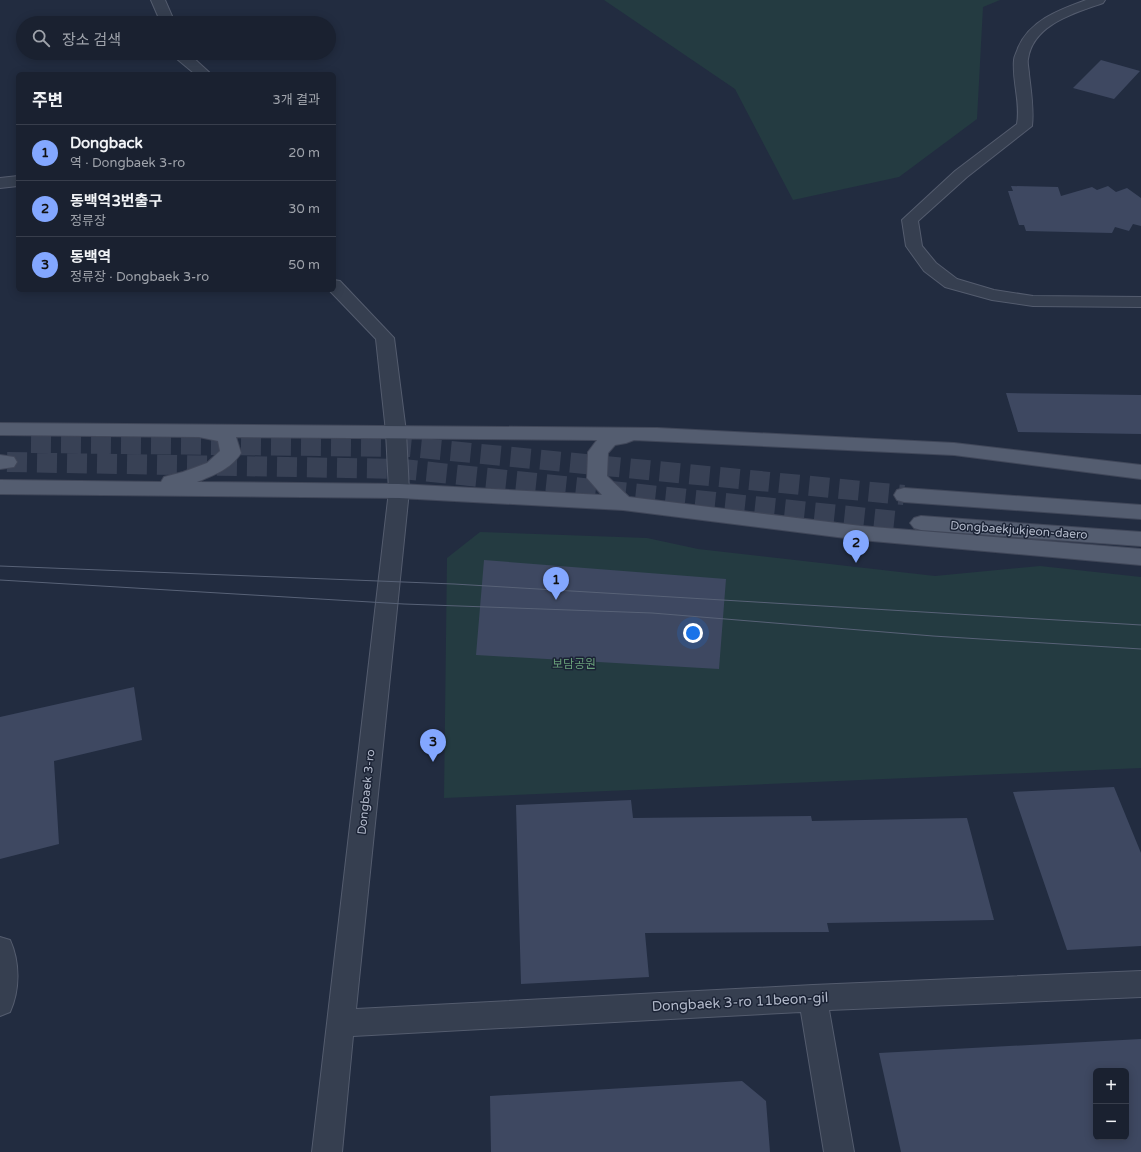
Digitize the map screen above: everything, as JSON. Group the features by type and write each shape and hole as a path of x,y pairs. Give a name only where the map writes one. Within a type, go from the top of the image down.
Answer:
{"main road":[{"path":"0,429 657,434 954,449 1141,472"},
{"path":"145,488 188,478 214,468 231,453 226,436 190,430"},
{"path":"623,503 597,478 598,452 609,439 657,434"},
{"path":"0,443 31,443"},
{"path":"0,487 399,491 623,503 861,533 1141,556"},
{"path":"904,495 1141,512"},
{"name":"Dongbaekjukjeon-daero","path":"896,521 1141,540"}],"street":[{"path":"158,0 165,16"},
{"path":"1098,0 1062,13 1042,26 1029,39 1022,59 1026,114 1024,126 962,174 910,220 914,246 930,267 951,283 992,295 1033,301 1141,302"},
{"path":"187,60 202,72"},
{"path":"0,183 16,181"},
{"name":"Dongbaek 3-ro","path":"327,1152 399,491 396,432 385,338 336,287"},
{"path":"0,949 3,968 3,993 0,1003"},
{"name":"Dongbaek 3-ro 11beon-gil","path":"340,1023 813,998 1141,984"},
{"path":"813,998 839,1152"}],"green space":[{"path":"604,0 1000,0 983,7 977,119 899,177 793,200 735,89"},
{"name":"보담공원","path":"480,532 647,538 698,549 935,576 1040,566 1141,577 1141,768 444,798 447,558"}],"building":[{"path":"1101,60 1140,71 1114,99 1073,88"},
{"path":"1011,186 1058,187 1061,196 1092,187 1097,190 1108,186 1116,192 1127,188 1141,198 1141,226 1133,224 1129,231 1115,227 1112,233 1026,231 1024,225 1019,225 1008,191 1013,191"},
{"path":"1006,393 1141,395 1141,434 1018,432"},
{"path":"484,560 726,579 719,669 476,655"},
{"path":"134,687 142,740 54,761 59,844 0,859 0,717"},
{"path":"1114,787 1141,853 1141,946 1067,950 1013,792"},
{"path":"631,800 633,818 811,816 812,821 967,818 994,920 827,923 829,932 645,933 649,977 521,984 516,805"},
{"path":"1141,1039 1141,1152 901,1152 879,1053"},
{"path":"742,1081 766,1101 770,1152 491,1152 490,1096"}],"tunnel":[{"path":"31,443 410,447 904,495"},
{"path":"7,462 403,469 896,521"}],"tram line":[{"path":"0,566 454,584 1141,625"},
{"path":"0,580 404,604 652,613 933,636 1141,649"}],"place":[{"name":"동백역3번출구","path":"856,563"},
{"name":"Dongback","path":"556,600"},
{"name":"동백역","path":"433,762"}]}
